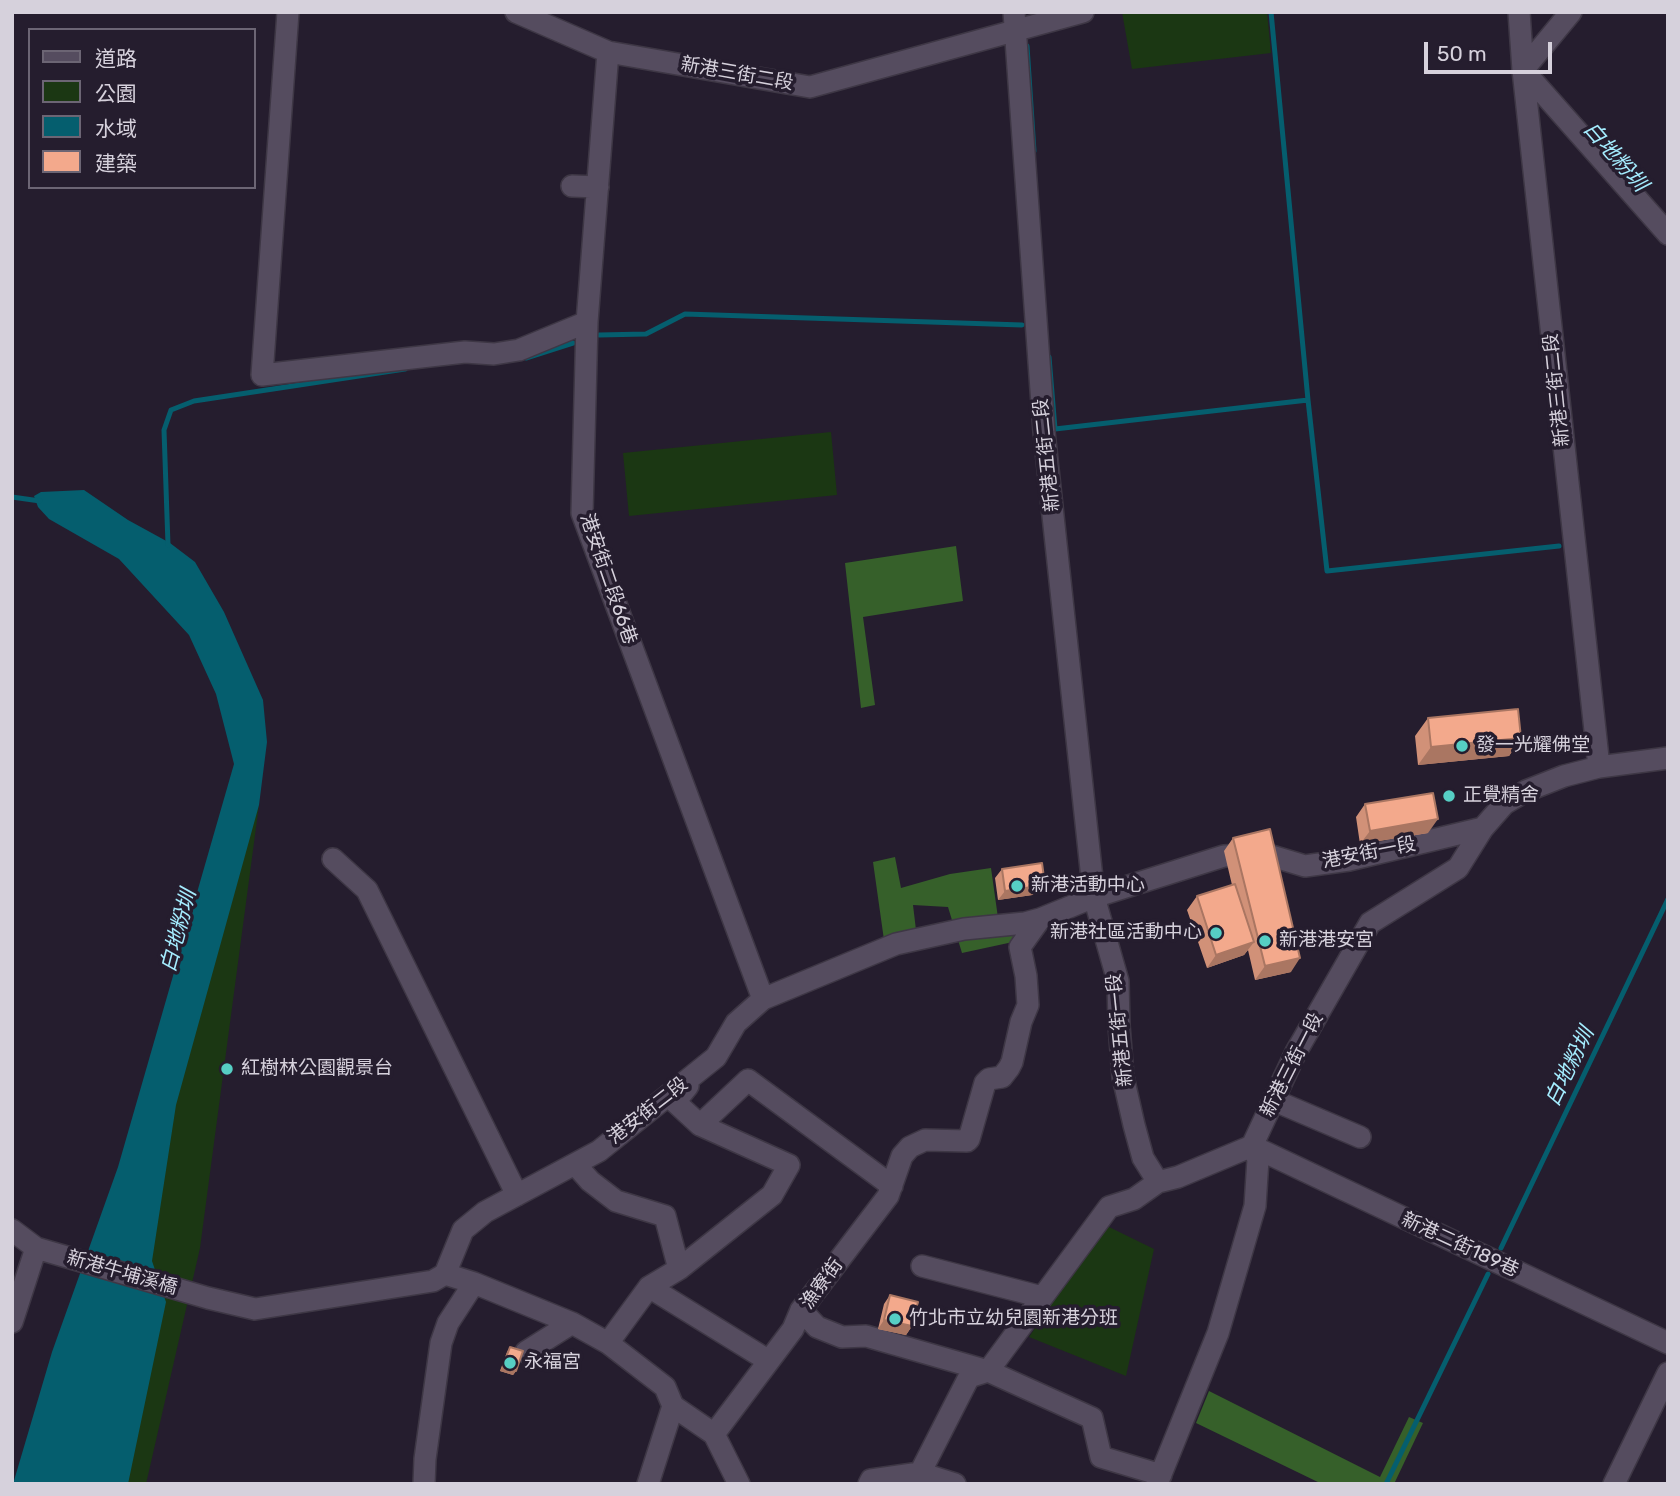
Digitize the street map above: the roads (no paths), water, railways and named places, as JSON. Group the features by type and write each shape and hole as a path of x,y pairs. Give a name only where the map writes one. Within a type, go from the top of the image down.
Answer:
{"street":[{"path":"288,12 262,375 465,352 494,354 519,349 587,322"},
{"name":"新港三街二段","path":"516,12 608,52 810,87 1014,22 1083,12"},
{"name":"新港三街二段","path":"1519,12 1522,70 1599,767"},
{"path":"1571,12 1522,70 1668,234"},
{"name":"新港五街二段","path":"1014,22 1044,432 1094,897"},
{"name":"港安街二段66巷","path":"608,52 587,322 582,513 763,999"},
{"path":"572,186 598,187"},
{"path":"1599,767 1668,758"},
{"name":"新港三街一段","path":"1252,1146 1296,1052 1370,923 1458,868 1483,828 1504,804 1525,791 1564,776 1599,767"},
{"name":"港安街一段","path":"1094,897 1224,856 1265,854 1305,866 1349,860 1483,828"},
{"path":"333,859 367,890 517,1195"},
{"name":"港安街二段","path":"445,1274 463,1230 485,1212 598,1151 708,1064 736,1023 763,999 896,944 964,929 1025,923 1094,897"},
{"name":"新港五街一段","path":"1094,897 1118,981 1124,1077 1134,1125 1143,1157 1158,1182"},
{"name":"漁寮街","path":"715,1434 793,1329 801,1310 888,1196 902,1156 910,1147 930,1139 970,1139 985,1083 989,1079 1002,1077 1009,1068 1028,1005 1020,947 1040,919"},
{"path":"608,1343 649,1287 679,1269 772,1195 789,1165 700,1125 675,1102 708,1064 748,1080 892,1186"},
{"path":"700,1125 748,1080"},
{"path":"1273,1100 1360,1137"},
{"path":"801,1310 817,1327 842,1337 866,1336 988,1371 1092,1418 1101,1457 1159,1480 1218,1333 1255,1206 1258,1159 1252,1146 1178,1178 1158,1182 1134,1199 1109,1207 988,1371 969,1377 920,1472"},
{"name":"新港二街189巷","path":"1252,1146 1668,1343"},
{"path":"575,1164 590,1181 615,1201 665,1216 679,1269"},
{"path":"12,1230 36,1248 12,1322"},
{"name":"新港牛埔溪橋","path":"36,1248 255,1309 433,1281 445,1274"},
{"path":"922,1266 1042,1297"},
{"path":"445,1274 572,1323 608,1343 665,1387 673,1406 715,1434 738,1484"},
{"path":"424,1484 441,1343 448,1323 474,1283"},
{"path":"649,1287 769,1361"},
{"path":"526,1352 572,1323"},
{"path":"1615,1484 1668,1373"},
{"path":"648,1484 673,1406"},
{"path":"869,1484 872,1480 920,1472 955,1484"}],"water":[{"path":"84,490 128,520 170,543 195,562 224,612 263,700 267,742 259,805 176,1105 152,1261 166,1302 128,1484 13,1484 52,1352 118,1167 234,764 216,694 189,635 119,559 49,519 38,507 34,496 41,492"}],"waterway":[{"path":"1271,12 1327,571 1559,546"},
{"path":"1027,46 1034,151"},
{"path":"599,335 646,334 685,314 1022,325"},
{"path":"526,358 573,343"},
{"path":"1049,357 1055,429 1308,400"},
{"path":"168,545 164,430 171,410 194,401 405,369"},
{"name":"白地粉圳","path":"12,497 40,501"},
{"name":"白地粉圳","path":"1501,1248 1668,899"},
{"name":"白地粉圳","path":"1386,1484 1488,1274"}],"place":[{"name":"發一光耀佛堂","path":"1462,746"},
{"name":"正覺精舍","path":"1449,796"},
{"name":"新港活動中心","path":"1017,886"},
{"name":"新港社區活動中心","path":"1216,933"},
{"name":"新港港安宮","path":"1265,941"},
{"name":"紅樹林公園觀景台","path":"227,1069"},
{"name":"竹北市立幼兒園新港分班","path":"895,1319"},
{"name":"永福宮","path":"510,1363"}]}
